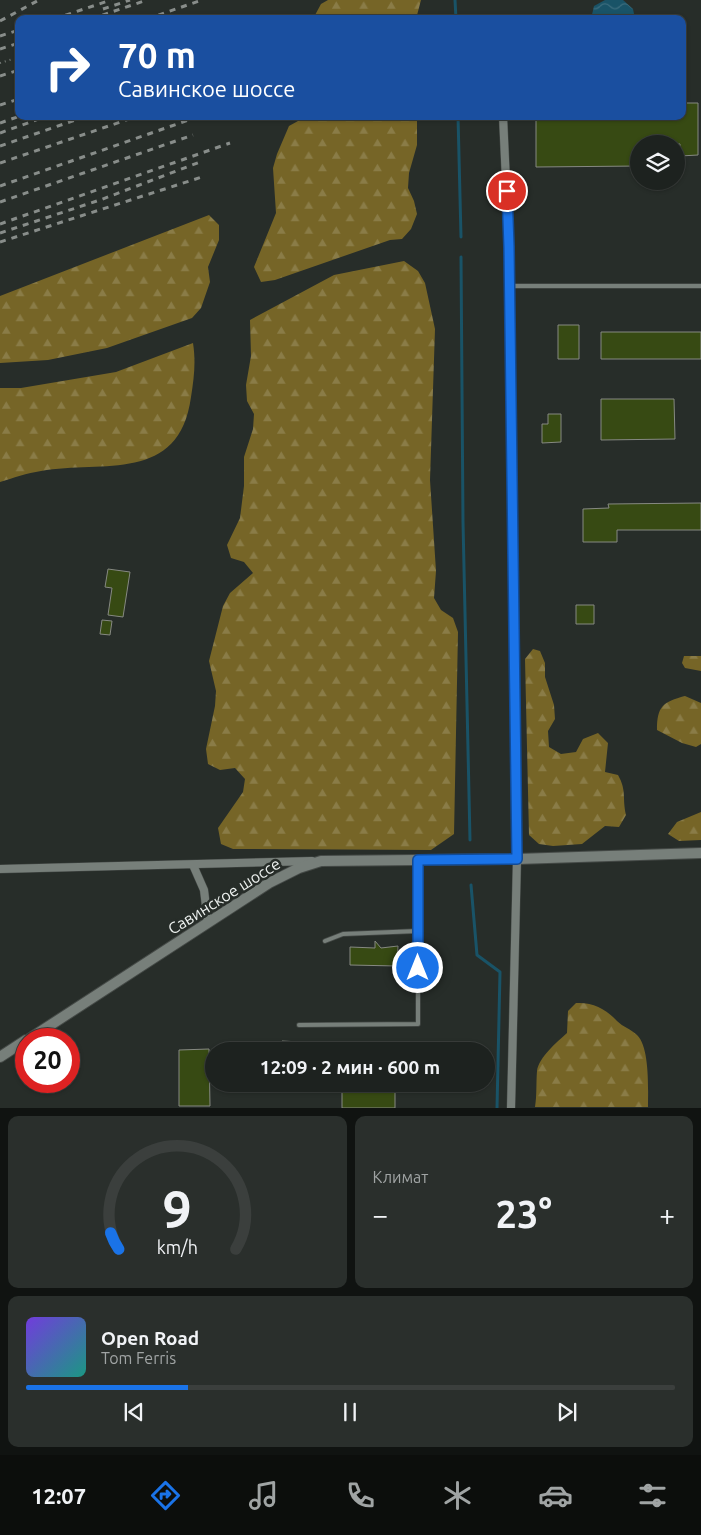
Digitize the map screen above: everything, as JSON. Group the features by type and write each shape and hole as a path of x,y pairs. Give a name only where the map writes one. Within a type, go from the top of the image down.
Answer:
{"street":[{"path":"503,120 509,247 517,859 511,1108"},
{"name":"Савинское шоссе","path":"46,1028 269,883 321,861 517,859 701,853"},
{"path":"0,869 321,861"},
{"path":"193,865 204,890 208,923"},
{"name":"Савинское шоссе","path":"0,1057 15,1048"}],"lane":[{"path":"509,286 701,286"},
{"path":"298,1025 418,1024 418,860"},
{"path":"325,941 343,934 418,931"}],"path":[{"path":"0,63 15,58"}],"green space":[{"path":"328,0 421,0 417,15 315,15 321,4"},
{"path":"300,120 417,120 417,145 409,173 408,188 417,214 411,229 402,239 390,240 275,280 261,282 254,267 276,213 273,168 289,126"},
{"path":"209,215 219,225 219,240 208,267 210,282 201,308 192,318 107,348 48,360 0,363 0,296"},
{"path":"404,261 418,271 425,283 435,329 430,480 436,571 434,598 441,610 453,618 458,632 454,834 431,850 233,849 221,844 218,828 243,792 245,779 235,768 220,770 208,764 206,749 215,706 216,691 209,661 223,606 230,593 253,573 244,562 231,558 227,545 240,518 244,486 244,457 253,429 254,414 247,401 246,385 251,356 250,320 334,275"},
{"path":"193,343 193,383 184,425 171,444 155,456 113,466 65,468 36,472 0,482 0,388 21,388 116,372"},
{"path":"533,649 540,651 545,663 545,677 554,705 555,719 548,731 549,747 561,754 576,752 583,739 598,733 608,743 605,772 618,775 622,786 626,815 619,827 605,826 582,844 553,846 539,844 529,835 525,659"},
{"path":"684,656 701,656 701,671 685,668 682,663"},
{"path":"685,696 701,703 701,744 696,747 682,743 657,730 658,715 663,706 671,700"},
{"path":"701,812 701,840 679,841 668,834 677,822"},
{"path":"576,1003 594,1005 604,1010 637,1035 644,1049 646,1059 648,1107 535,1107 538,1066 549,1050 567,1033 568,1011"}],"water":[{"path":"605,0 623,0 633,9 634,15 592,15 594,6"}],"building":[{"path":"686,103 698,103 698,155 685,156 685,135 630,135 630,166 536,167 536,120 686,120"},
{"path":"558,325 579,325 579,359 558,359"},
{"path":"601,332 701,332 701,359 601,359"},
{"path":"601,399 674,399 675,439 601,440"},
{"path":"548,414 561,414 561,442 542,443 542,424 548,424"},
{"path":"701,503 701,530 617,530 617,542 583,542 583,509 609,508 608,504"},
{"path":"108,569 130,572 123,617 108,615 112,588 105,587"},
{"path":"576,605 594,605 594,624 576,624"},
{"path":"102,620 112,621 110,635 100,634"},
{"path":"375,941 381,948 398,946 397,966 350,965 350,947 375,948"},
{"path":"205,1049 205,1092 210,1092 210,1106 179,1106 179,1050"},
{"path":"342,1092 395,1092 395,1108 342,1108"}],"waterway":[{"path":"455,0 456,15"},
{"path":"458,120 461,237"},
{"path":"461,257 463,522 470,840"},
{"path":"471,885 477,955 500,972 497,1108"}],"railway":[{"path":"0,21 39,0"},
{"path":"66,15 111,0"},
{"path":"103,9 130,0"},
{"path":"103,15 147,0"},
{"path":"159,15 202,0"},
{"path":"0,36 15,31"},
{"path":"0,49 15,44"},
{"path":"0,76 15,71"},
{"path":"0,105 15,100"},
{"path":"0,123 15,118"},
{"path":"0,133 36,120"},
{"path":"0,146 75,120"},
{"path":"0,163 126,120"},
{"path":"0,186 189,120"},
{"path":"0,202 193,135"},
{"path":"0,224 230,143"},
{"path":"0,233 100,200 200,162"},
{"path":"0,242 202,177"}],"route":[{"path":"418,968 418,860 517,859 507,191"}]}
